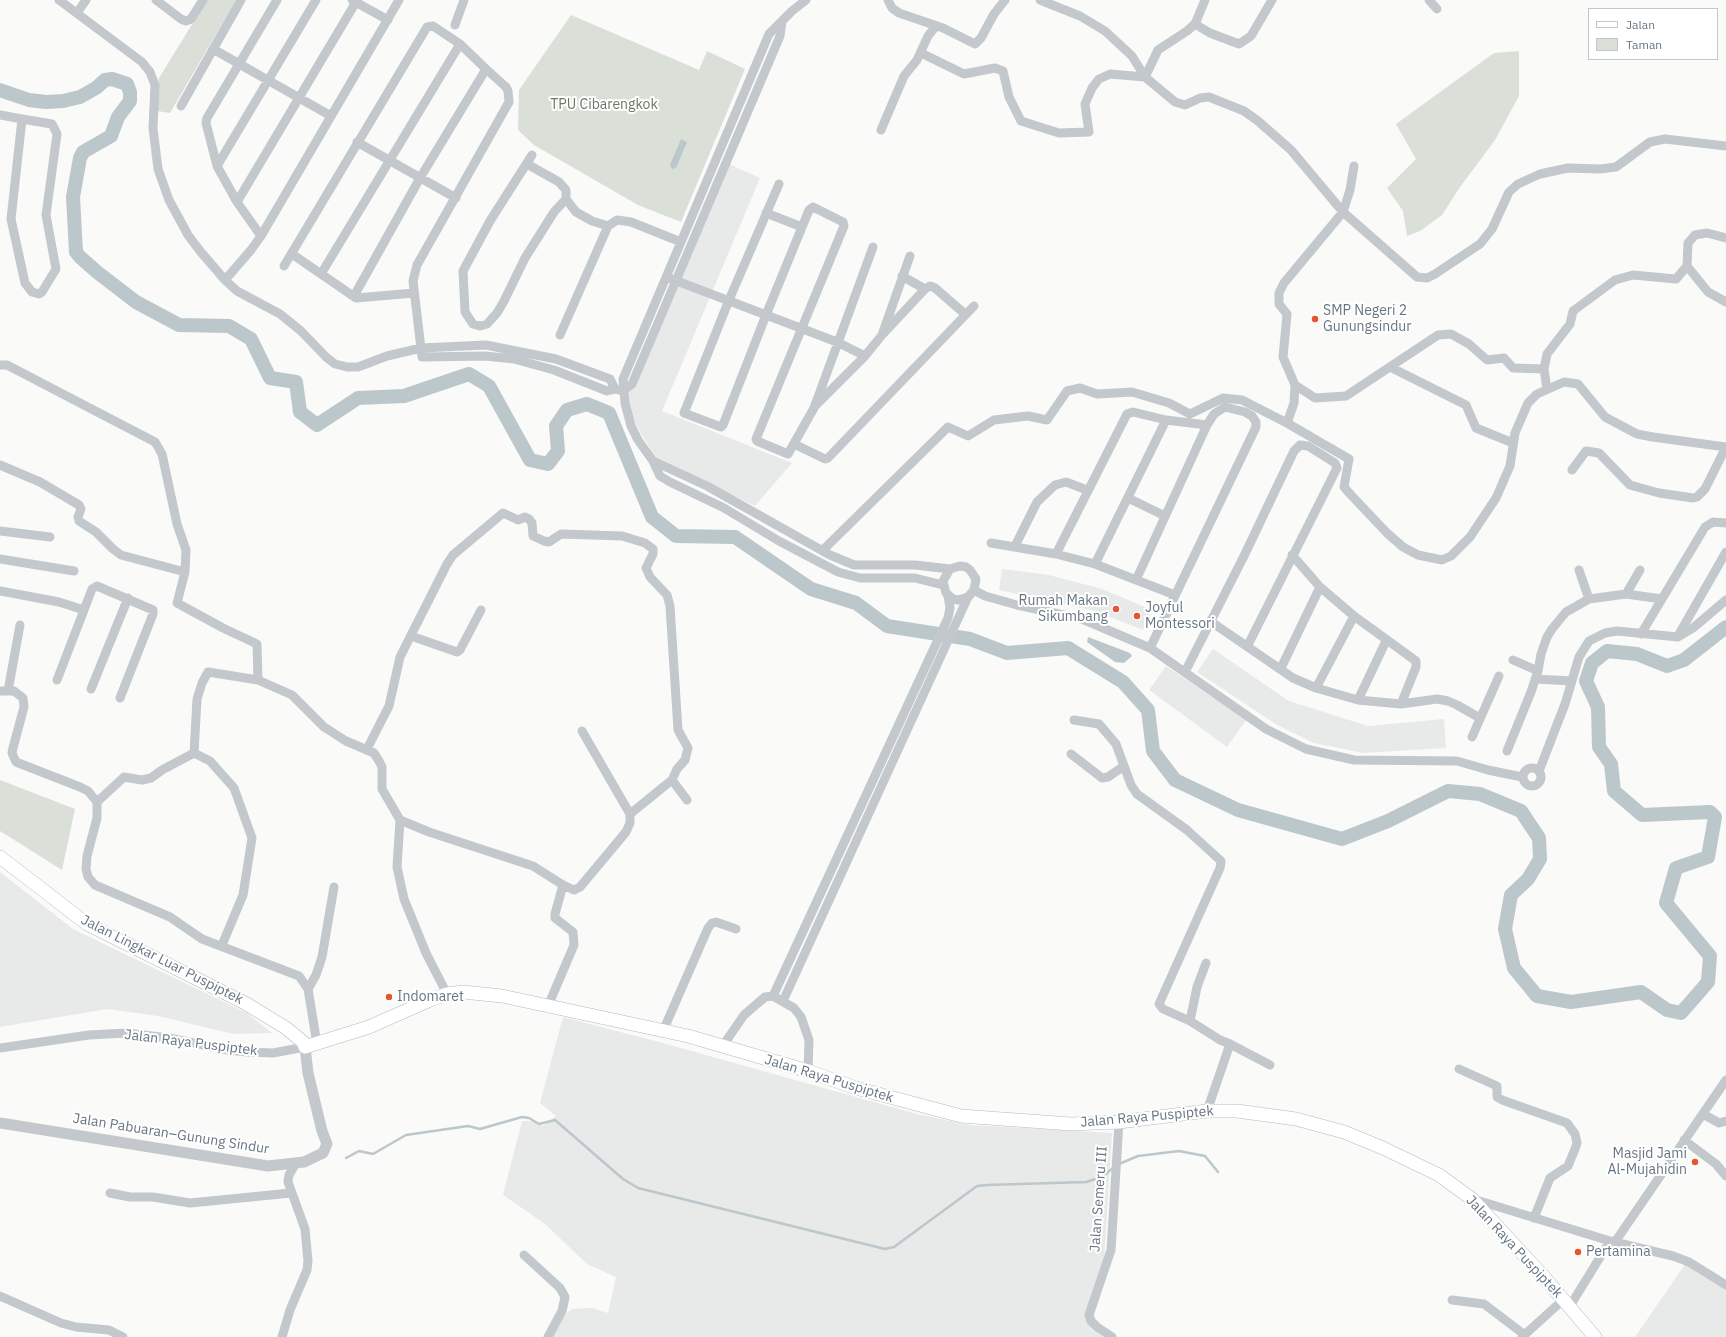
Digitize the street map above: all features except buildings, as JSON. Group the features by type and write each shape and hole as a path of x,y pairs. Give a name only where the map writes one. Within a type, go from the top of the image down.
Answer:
{"main road":[{"name":"Jalan Lingkar Luar Puspiptek","path":"0,857 87,924 245,1003 286,1028 303,1042 311,1046"},
{"name":"Jalan Raya Puspiptek","path":"311,1046 369,1027 447,994 462,992 494,995 663,1031 808,1071 856,1088 961,1116 1072,1124 1119,1122 1207,1111 1237,1111 1296,1119 1344,1132 1439,1174 1472,1199 1567,1303 1594,1337"}],"street":[{"path":"59,0 74,7 142,62 150,72 155,85 153,128 155,152 162,182 169,200 188,235 207,260 237,291 280,314 301,331 326,357 335,364 347,367 358,367 387,356 422,348 486,345 556,359 610,379 619,390 631,426 638,440 653,460 660,476 724,508 780,541 838,572 860,578 915,578 942,585"},
{"path":"74,7 86,0"},
{"path":"162,2 181,19 186,21 191,18 203,0"},
{"path":"181,106 241,0"},
{"path":"261,236 236,202 217,166 207,129 207,118 277,0"},
{"path":"217,166 316,0"},
{"path":"225,280 252,250 261,236 399,0"},
{"path":"455,25 464,0"},
{"path":"619,390 670,279 704,200 770,34 792,11 806,0"},
{"path":"888,0 892,8 899,13 943,28 967,41 977,44 999,6 1005,0"},
{"path":"1040,0 1080,16 1105,31 1132,56 1145,77 1180,104 1185,105 1205,97 1244,111 1282,141 1343,212 1410,273 1417,277 1427,278 1480,244 1492,229 1509,192 1518,184 1540,174 1568,168 1600,169 1616,167 1650,142 1665,139 1726,146"},
{"path":"1145,77 1158,50 1195,24 1205,0"},
{"path":"1195,24 1210,33 1239,44 1251,36 1272,0"},
{"path":"1429,0 1437,9"},
{"path":"236,202 300,98 354,1 388,20"},
{"path":"284,266 426,27 433,26 460,44 506,87 508,91 508,102 456,198 419,260 413,281 422,357 501,357 554,370 607,391 619,390"},
{"path":"881,130 904,76 921,53 928,36 936,26"},
{"path":"321,274 389,159 460,44"},
{"path":"213,49 331,116"},
{"path":"921,53 964,74 995,68 1003,71 1009,97 1021,121 1060,133 1089,132 1085,104 1092,88 1099,79 1110,74 1145,77"},
{"path":"354,296 420,178 486,69"},
{"path":"0,115 52,124 57,134 46,215 56,269 42,292 39,294 32,292 25,283 11,219 22,119"},
{"path":"357,142 456,198"},
{"path":"532,155 490,221 463,271 465,312 473,324 480,326 487,324 497,313 525,258 554,212 566,199"},
{"path":"527,164 559,182 566,190 566,199 576,212 592,221 608,226"},
{"path":"1287,423 1294,402 1295,385 1283,357 1287,314 1279,304 1279,293 1284,282 1343,212 1350,190 1354,166"},
{"path":"779,184 729,300 684,411 721,427 723,426 766,315 802,227 812,207 844,223 756,439 757,441 787,454 814,408 873,247"},
{"path":"670,279 681,242 704,200"},
{"path":"766,213 802,227"},
{"path":"560,335 608,226 617,220 631,222 681,242"},
{"path":"1546,389 1544,369 1547,354 1570,324 1573,311 1615,280 1633,275 1676,279 1687,266 1688,243 1695,234 1707,233 1726,238"},
{"path":"292,254 360,299 414,293"},
{"path":"882,335 910,256"},
{"path":"1687,266 1708,292 1726,302"},
{"path":"902,276 925,289"},
{"path":"670,279 837,342 865,356"},
{"path":"814,408 865,356 882,335 925,289 930,286 935,288 965,314"},
{"path":"794,444 825,459 828,458 974,306"},
{"path":"1295,385 1316,398 1346,396 1438,335 1451,334 1469,344 1487,360 1504,358 1513,368 1544,369"},
{"path":"554,370 556,359"},
{"path":"0,365 7,365 155,442 162,454 177,524 186,550 185,572 177,603 223,628 257,644 258,680"},
{"path":"1390,368 1466,405 1476,428 1513,443"},
{"path":"823,550 948,427 968,436 994,420 1028,416 1047,420 1067,391 1080,388 1097,394 1132,392 1169,403 1190,414 1222,398 1242,400 1287,423 1350,459 1344,487 1387,533 1403,547 1418,555 1442,560 1451,556 1464,543 1489,510 1508,473 1513,443 1528,403 1537,394 1546,389 1564,382 1572,382 1583,388 1605,417 1637,434 1653,438 1726,447 1705,489 1699,496 1693,498 1659,493 1630,484 1599,454 1586,451 1572,470"},
{"path":"1136,580 1206,425 1214,414 1225,407 1245,412 1255,420 1257,424 1150,648"},
{"path":"1056,554 1087,490 1127,414 1133,412 1166,420 1206,425"},
{"path":"1095,564 1166,420"},
{"path":"1185,672 1244,556 1294,451 1298,446 1305,445 1335,463 1337,468 1248,645"},
{"path":"653,460 707,486 823,550 854,565 915,565 950,569 960,566 970,570 976,580 947,647 783,1001"},
{"path":"0,465 40,482 79,505 81,509 78,517 79,521 96,532 120,555 185,572"},
{"path":"1015,546 1037,502 1055,485 1066,482 1087,490"},
{"path":"702,497 707,486"},
{"path":"1128,498 1165,516"},
{"path":"367,749 389,706 397,668 411,636 447,564 453,555 490,526 501,514 506,514 518,520 525,517 529,519 532,523 533,536 549,542 561,534 622,536 633,538 649,545 654,552 646,568 648,573 667,595 670,606 678,730 688,748 685,760 677,769 672,780 630,814"},
{"path":"1641,634 1704,527 1713,522 1726,523"},
{"path":"0,531 50,537"},
{"path":"991,543 1056,554 1095,564 1175,595"},
{"path":"1678,637 1726,552"},
{"path":"1292,555 1320,587 1354,616 1417,663 1401,704"},
{"path":"0,559 74,571"},
{"path":"773,996 948,618 950,608 948,596 942,585 944,576 950,569"},
{"path":"1579,570 1589,599"},
{"path":"1626,594 1640,570"},
{"path":"57,680 94,586 128,598 153,610 153,614 120,698"},
{"path":"1281,668 1320,587"},
{"path":"0,591 59,602 84,610"},
{"path":"948,596 958,600 971,594 985,596 1082,619 1150,648 1266,729 1306,749 1354,760 1457,761 1488,770 1522,777 1527,785 1533,786 1540,781 1539,771 1565,704 1579,658 1589,641 1605,633 1617,631 1678,637 1693,628 1726,600"},
{"path":"1507,751 1537,675 1541,654 1552,629 1566,612 1589,599 1626,594 1662,598"},
{"path":"91,689 128,598"},
{"path":"411,636 457,652 460,650 481,610"},
{"path":"1316,688 1354,616"},
{"path":"1210,621 1248,645 1293,678 1316,688 1358,700 1401,704 1437,699 1448,701 1458,704 1480,718"},
{"path":"20,625 4,691 19,693 24,701 24,707 12,753 16,762 80,787 88,791 97,802 97,818 87,856 86,869 88,877 95,885 170,917 196,936 299,976 308,989 311,1046"},
{"path":"1358,700 1386,641"},
{"path":"1513,660 1537,675 1572,681"},
{"path":"194,753 197,699 207,673 211,671 258,680 292,694 324,727 346,741 374,753 382,767 382,789 400,820 397,867 399,880 410,916 447,994"},
{"path":"1472,737 1500,676"},
{"path":"1074,720 1099,724 1116,744 1131,785 1142,798 1187,830 1221,861 1220,868 1159,1003 1163,1010 1190,1021 1270,1065"},
{"path":"400,820 429,832 533,866 563,885 574,890 580,887 626,832 630,823 630,814 582,731"},
{"path":"97,802 124,777 142,780 151,778 162,770 194,753"},
{"path":"194,753 210,761 234,788 252,838 243,895 222,946"},
{"path":"1071,754 1102,778 1111,776 1124,766"},
{"path":"1522,777 1528,769 1534,768 1539,771"},
{"path":"672,780 687,800"},
{"path":"548,1006 574,945 573,932 555,918 563,885"},
{"path":"308,989 316,975 322,957 334,888"},
{"path":"663,1031 708,928 716,922 736,929"},
{"path":"1190,1021 1197,987 1206,963"},
{"path":"722,1047 744,1015 765,997 773,996 794,1008 801,1017 805,1027 810,1050 808,1071"},
{"name":"Jalan Raya Puspiptek","path":"0,1048 89,1035 126,1033 169,1038 228,1050 248,1052 273,1053 311,1046"},
{"path":"1207,1111 1230,1044"},
{"name":"Jalan Pabuaran–Gunung Sindur","path":"0,1123 268,1166 296,1164 323,1153 326,1146 308,1073 311,1046"},
{"path":"1459,1069 1497,1086 1497,1097 1502,1100 1567,1123 1575,1134 1575,1149 1568,1166 1550,1178 1534,1218"},
{"path":"1452,1300 1484,1304 1524,1336 1567,1303 1726,1080"},
{"path":"1703,1114 1719,1123 1726,1121"},
{"name":"Jalan Semeru III","path":"1112,1337 1091,1321 1090,1315 1111,1250 1119,1122"},
{"path":"1684,1140 1716,1164 1726,1176"},
{"path":"282,1337 290,1310 307,1270 308,1261 305,1229 291,1193 288,1180 296,1164"},
{"path":"110,1193 130,1197 153,1197 190,1204 291,1193"},
{"path":"1472,1199 1612,1241 1689,1262 1726,1285"},
{"path":"524,1256 560,1288 565,1297 562,1311 548,1337"},
{"path":"0,1296 61,1323 76,1327 109,1330 123,1337"}],"shaded area":[{"path":"681,139 687,142 676,168 672,169 670,165"},
{"path":"722,161 760,178 662,411 792,463 755,506 656,458 634,422 627,398"},
{"path":"1002,569 1049,575 1102,589 1152,610 1143,630 1095,611 999,590"},
{"path":"1088,637 1130,653 1132,656 1124,663 1115,662 1087,642"},
{"path":"1213,649 1289,701 1368,726 1444,719 1446,748 1363,753 1314,743 1277,725 1197,672"},
{"path":"1166,666 1246,720 1227,747 1149,690"},
{"path":"0,872 73,929 247,1013 272,1033 233,1034 158,1016 107,1009 0,1027"},
{"path":"563,1017 659,1042 917,1114 970,1125 1112,1133 1104,1263 1088,1313 1091,1329 1103,1337 549,1337 560,1318 572,1309 592,1308 608,1313 616,1277 587,1264 545,1224 503,1195 522,1121 531,1121 543,1126 556,1116 540,1103"},
{"path":"1686,1263 1726,1288 1726,1337 1635,1337"}],"green space":[{"path":"207,0 236,0 170,113 157,111 159,78"},
{"name":"TPU Cibarengkok","path":"571,15 699,70 707,51 745,69 681,222 638,205 534,145 518,130 519,90"},
{"path":"1519,51 1519,96 1495,140 1460,187 1442,215 1420,231 1407,236 1403,211 1387,188 1416,159 1396,124 1494,53"},
{"path":"0,780 75,809 62,870 0,831"}],"waterway":[{"path":"0,90 29,100 46,102 63,101 80,97 96,88 105,80 112,79 127,84 130,92 130,101 118,117 111,136 83,152 80,158 73,197 76,252 97,272 136,302 179,325 229,326 251,339 270,378 296,382 300,412 317,425 358,398 404,396 469,374 489,386 530,460 548,464 558,451 556,426 567,410 587,404 609,413 652,517 676,536 735,537 811,589 856,603 887,626 970,639 1007,653 1068,648 1123,682 1148,710 1153,751 1175,780 1238,810 1342,839 1388,821 1448,791 1480,794 1521,811 1539,838 1540,859 1528,879 1511,895 1505,929 1514,968 1537,996 1571,1002 1641,992 1667,1010 1681,1013 1708,982 1710,956 1666,903 1676,868 1708,857 1715,817 1710,812 1642,815 1614,791 1611,764 1599,747 1598,707 1586,681 1592,663 1607,651 1637,654 1667,666 1684,660 1726,627"},
{"path":"346,1158 359,1151 373,1154 406,1135 468,1126 480,1129 522,1117 529,1118 539,1124 555,1120 623,1179 638,1188 885,1249 894,1247 977,1186 1086,1182 1102,1177 1113,1168"},
{"path":"1119,1164 1138,1156 1179,1151 1205,1156 1218,1172"}],"place":[{"name":"SMP Negeri 2 Gunungsindur","path":"1315,319"},
{"name":"Rumah Makan Sikumbang","path":"1116,609"},
{"name":"Joyful Montessori","path":"1137,616"},
{"name":"Indomaret","path":"389,997"},
{"name":"Masjid Jami Al-Mujahidin","path":"1695,1162"},
{"name":"Pertamina","path":"1578,1252"}]}
